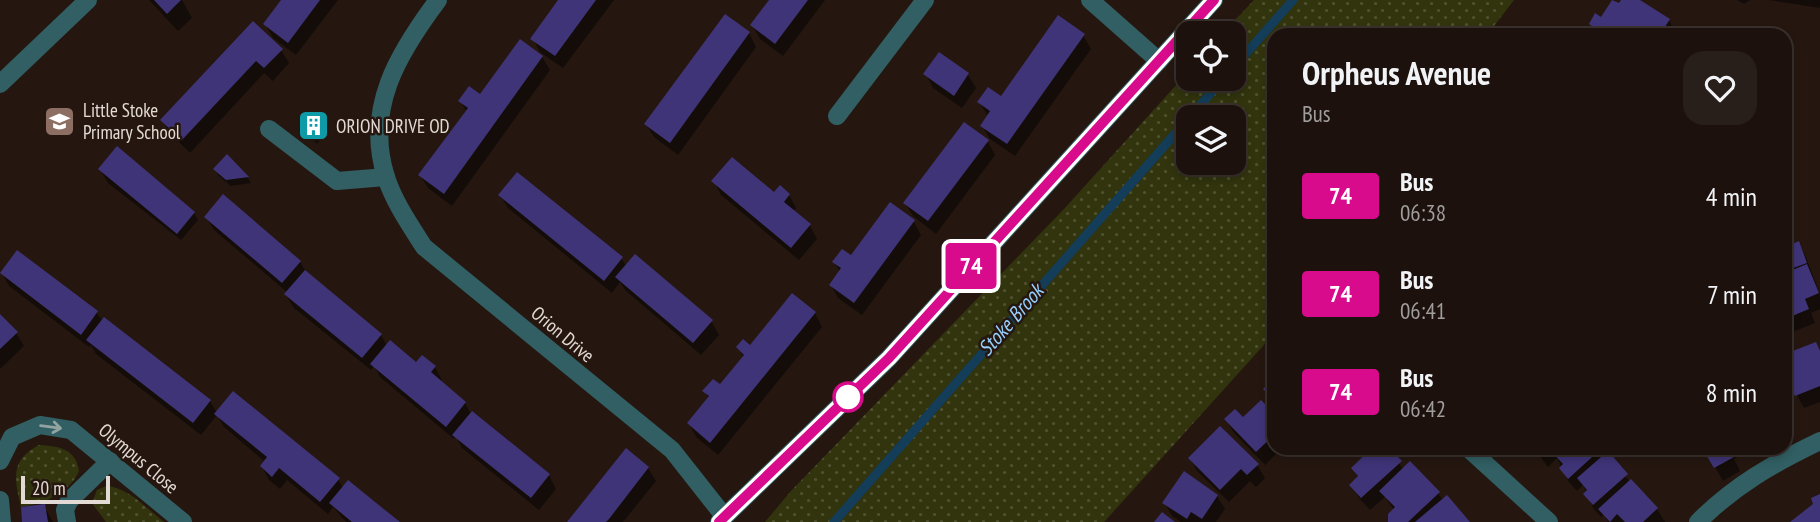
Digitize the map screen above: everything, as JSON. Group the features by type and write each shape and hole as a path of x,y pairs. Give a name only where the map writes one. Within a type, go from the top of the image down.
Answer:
{"street":[{"path":"0,84 88,0"},
{"name":"Orion Drive","path":"438,0 410,38 393,73 381,110 379,143 386,177 401,212 425,247 672,450 722,519"},
{"path":"837,116 925,0"},
{"path":"1090,0 1159,61"},
{"path":"722,519 889,358 1214,0"},
{"path":"270,129 337,181 386,177"},
{"name":"Olympus Close","path":"0,461 12,437 40,425 71,430 183,522"},
{"path":"1792,449 1820,440"},
{"path":"1476,455 1549,522"},
{"path":"1698,522 1722,498 1776,455"},
{"path":"67,522 65,510 69,501 110,461"},
{"path":"0,500 2,522"}],"green space":[{"path":"1254,0 1514,0 1492,28 1267,28 1267,340 1104,522 765,522 791,491 1064,209 1176,85 1176,91 1246,91 1246,21 1234,21"},
{"path":"39,445 53,446 70,453 79,471 62,492 21,507 16,472 23,458"},
{"path":"106,486 130,494 164,522 106,522 92,503 97,490"}],"building":[{"path":"154,0 181,0 167,14"},
{"path":"281,0 320,0 288,43 263,24"},
{"path":"558,0 596,0 555,56 530,39"},
{"path":"769,0 808,0 775,44 750,25"},
{"path":"1612,0 1619,3 1621,0 1640,0 1670,19 1664,28 1595,28 1589,24 1595,13 1601,17"},
{"path":"725,14 750,32 670,143 644,124"},
{"path":"1058,15 1085,34 1007,144 980,126 990,111 977,102 988,87 1001,96"},
{"path":"253,21 283,49 264,68 256,61 182,140 160,120"},
{"path":"520,39 543,56 444,194 418,175 468,108 458,101 469,86 480,94"},
{"path":"939,52 969,73 954,96 923,74"},
{"name":"ORION DRIVE OD","path":"313,113 326,124 313,139 300,127"},
{"path":"964,122 989,140 928,221 903,203"},
{"path":"117,146 195,212 177,234 98,169"},
{"path":"227,154 249,177 226,180 213,169"},
{"path":"732,157 774,192 780,185 790,194 784,202 811,224 791,248 711,181"},
{"path":"517,172 623,257 604,281 498,195"},
{"path":"223,194 301,261 282,283 204,217"},
{"path":"890,202 915,220 854,303 829,285 841,268 832,262 842,249 851,255"},
{"path":"1799,241 1807,263 1792,268 1792,244"},
{"path":"17,250 98,311 81,335 0,273"},
{"path":"635,254 713,320 693,343 615,277"},
{"path":"1807,264 1819,293 1805,299 1809,309 1792,316 1792,270"},
{"path":"305,270 382,334 362,358 284,294"},
{"path":"792,293 816,312 710,443 687,423 709,396 702,391 713,379 720,384 744,355 736,347 743,339 750,345"},
{"path":"0,314 18,332 0,349"},
{"path":"104,317 211,400 193,423 86,340"},
{"path":"390,340 416,362 422,355 436,366 431,372 466,402 446,427 370,364"},
{"path":"1816,342 1820,351 1820,386 1795,396 1792,390 1792,351"},
{"path":"233,391 340,478 320,502 279,468 272,477 260,466 267,457 214,414"},
{"path":"1261,400 1267,406 1267,442 1256,452 1224,419 1235,409 1243,417"},
{"path":"472,411 550,474 531,498 452,435"},
{"path":"1220,426 1259,464 1247,475 1241,469 1220,490 1188,458"},
{"path":"626,448 649,467 609,519 606,522 567,522"},
{"path":"1365,455 1396,455 1402,461 1361,498 1349,485 1358,476 1351,468"},
{"path":"1555,455 1594,455 1568,479 1559,468 1563,464"},
{"path":"1603,455 1611,455 1628,474 1593,505 1583,494 1587,490 1577,478"},
{"path":"1706,455 1733,455 1734,457 1714,468"},
{"path":"1410,461 1440,492 1408,522 1388,522 1388,514 1395,507 1379,491"},
{"path":"1184,471 1218,495 1202,519 1191,512 1187,519 1162,503"},
{"path":"1631,479 1658,508 1643,522 1625,522 1617,514 1610,522 1598,509"},
{"path":"348,480 400,522 352,522 329,503"},
{"path":"1820,494 1820,522 1790,522 1813,504 1811,498"},
{"path":"1447,495 1470,522 1415,522"},
{"path":"45,504 48,522 22,522 21,507"},
{"path":"1162,512 1175,522 1154,522"}],"waterway":[{"name":"Stoke Brook","path":"1268,28 1293,0"},
{"name":"Stoke Brook","path":"1246,53 1267,30"},
{"name":"Stoke Brook","path":"1200,105 1213,91"},
{"name":"Stoke Brook","path":"834,522 1176,133"}],"bus line":[{"name":"74","path":"719,522 889,358 1214,0"}],"place":[{"name":"Little Stoke Primary School","path":"60,121"},
{"name":"ORION DRIVE OD","path":"313,126"}]}
